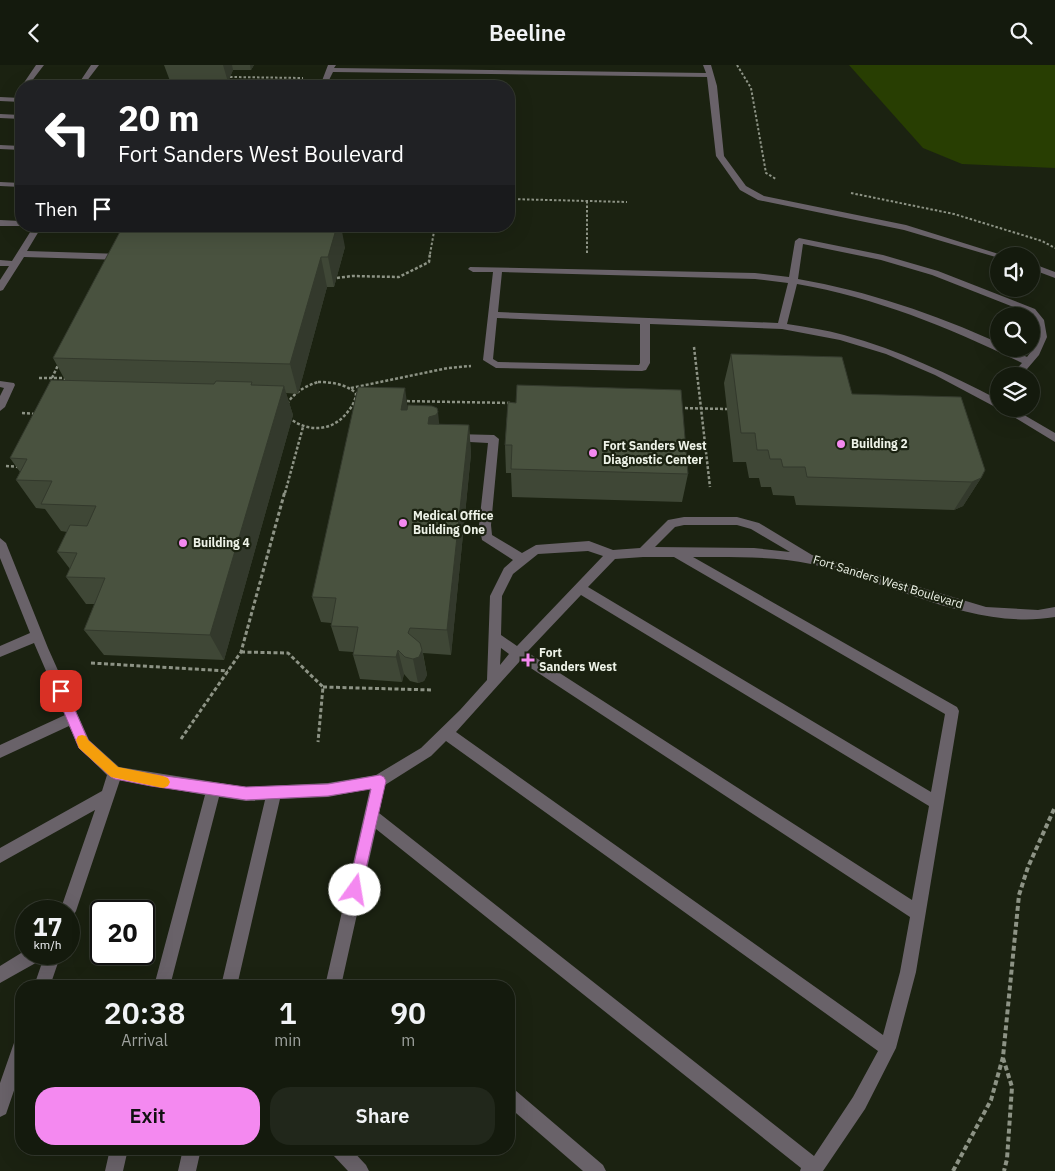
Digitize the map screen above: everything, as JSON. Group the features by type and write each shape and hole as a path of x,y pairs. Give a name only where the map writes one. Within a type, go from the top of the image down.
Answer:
{"lane":[{"path":"29,80 40,65"},
{"path":"84,80 95,65"},
{"path":"607,65 610,74"},
{"path":"660,65 664,75"},
{"path":"707,65 713,86 720,156 744,188 761,198 906,228 990,253"},
{"path":"326,80 331,67 710,75"},
{"path":"0,99 15,100"},
{"path":"0,116 15,117"},
{"path":"0,147 15,148"},
{"path":"0,184 15,185"},
{"path":"0,223 15,224"},
{"path":"0,288 35,232"},
{"path":"782,326 793,280 798,241 883,258 935,273 1032,311 1042,319 1050,331 1050,338 1047,346 1024,367"},
{"path":"22,254 129,257"},
{"path":"0,263 16,264"},
{"path":"473,269 755,276 793,280 852,292 888,303 974,335 990,343"},
{"path":"1040,269 1055,275"},
{"path":"498,271 488,360 496,365 642,369 645,363 645,320"},
{"path":"494,315 782,326 841,337 889,352 990,397"},
{"path":"1019,357 1029,362"},
{"path":"0,384 10,385 0,407"},
{"path":"1020,417 1055,438"},
{"path":"448,438 494,439 485,525 486,537 522,559"},
{"path":"643,551 672,523 684,521 737,521 755,526 811,559"},
{"path":"0,543 5,569 84,744 115,773 246,793 328,790 380,781 426,752 446,733 493,683 518,653 612,555 589,546 536,550 508,571 496,596 493,683"},
{"name":"Fort Sanders West Boulevard","path":"612,555 643,551 754,553 811,559 986,612 1038,615 1055,611"},
{"path":"371,816 812,1169 820,1163 859,1103 888,1048 908,973 952,711 676,553"},
{"path":"579,588 937,803"},
{"path":"0,652 37,637"},
{"path":"495,638 918,913"},
{"path":"0,752 73,718"},
{"path":"446,733 888,1048"},
{"path":"72,900 115,773"},
{"path":"339,980 371,816 380,781"},
{"path":"164,980 214,789"},
{"path":"230,980 274,793"},
{"path":"0,856 107,796"},
{"path":"0,975 17,965"},
{"path":"44,980 49,965"},
{"path":"0,1107 15,1063"},
{"path":"515,1101 597,1171"},
{"path":"114,1171 118,1155"},
{"path":"187,1171 191,1155"},
{"path":"345,1155 360,1171"}],"path":[{"path":"737,65 750,88 766,173 779,180"},
{"path":"230,77 278,80"},
{"path":"845,193 954,215 1042,241 1055,248"},
{"path":"515,199 627,202"},
{"path":"587,201 587,273"},
{"path":"337,278 352,276 399,277 429,262 434,232"},
{"path":"694,347 710,487"},
{"path":"351,388 448,368 468,367 488,360"},
{"path":"52,378 59,362"},
{"path":"40,378 63,378 74,385"},
{"path":"318,382 331,382 351,388 356,393 356,399 342,419 335,425 323,429 303,427 287,417 283,412 287,404 302,388 318,382"},
{"path":"402,401 518,404"},
{"path":"277,403 287,404"},
{"path":"674,407 726,409"},
{"path":"22,413 42,414"},
{"path":"181,739 241,653 303,427"},
{"path":"6,466 26,467"},
{"path":"241,653 288,653 323,687 432,690"},
{"path":"91,663 229,671"},
{"path":"318,742 323,687"},
{"path":"953,1171 991,1099 1003,1057 1019,895 1028,867 1055,807"},
{"path":"1003,1057 1012,1087 1007,1159 1004,1171"}],"green space":[{"path":"849,65 1055,65 1055,168 962,164 923,148"}],"building":[{"path":"120,232 335,232 328,257 321,257 290,364 53,358"},
{"name":"Building 2","path":"731,354 842,357 852,394 961,397 985,470 981,478 972,482 807,477 805,467 783,467 781,459 770,459 768,450 757,450 755,433 741,433"},
{"name":"Building 4","path":"51,380 214,384 216,381 252,382 251,385 284,386 210,635 84,630 105,578 66,577 77,553 57,552 70,525 87,526 96,506 41,504 52,481 16,480 27,459 10,458"},
{"name":"Fort Sanders West Diagnostic Center","path":"517,385 681,390 688,474 511,469 512,445 505,445 508,402 516,403"},
{"name":"Medical Office Building One","path":"358,387 405,388 401,410 407,410 408,405 432,406 437,408 438,412 436,415 429,417 428,424 469,425 447,630 410,628 408,633 420,643 422,650 419,657 413,659 405,657 398,650 396,657 353,655 358,627 331,626 336,598 312,597"}],"slow traffic":[{"path":"82,740 115,773 163,782"}],"place":[{"name":"Building 2","path":"841,444"},
{"name":"Fort Sanders West Diagnostic Center","path":"593,453"},
{"name":"Medical Office Building One","path":"403,523"},
{"name":"Building 4","path":"183,543"},
{"name":"Fort Sanders West","path":"528,660"}],"route":[{"path":"61,691 84,744 115,773 246,793 328,790 380,781 355,890"}]}
